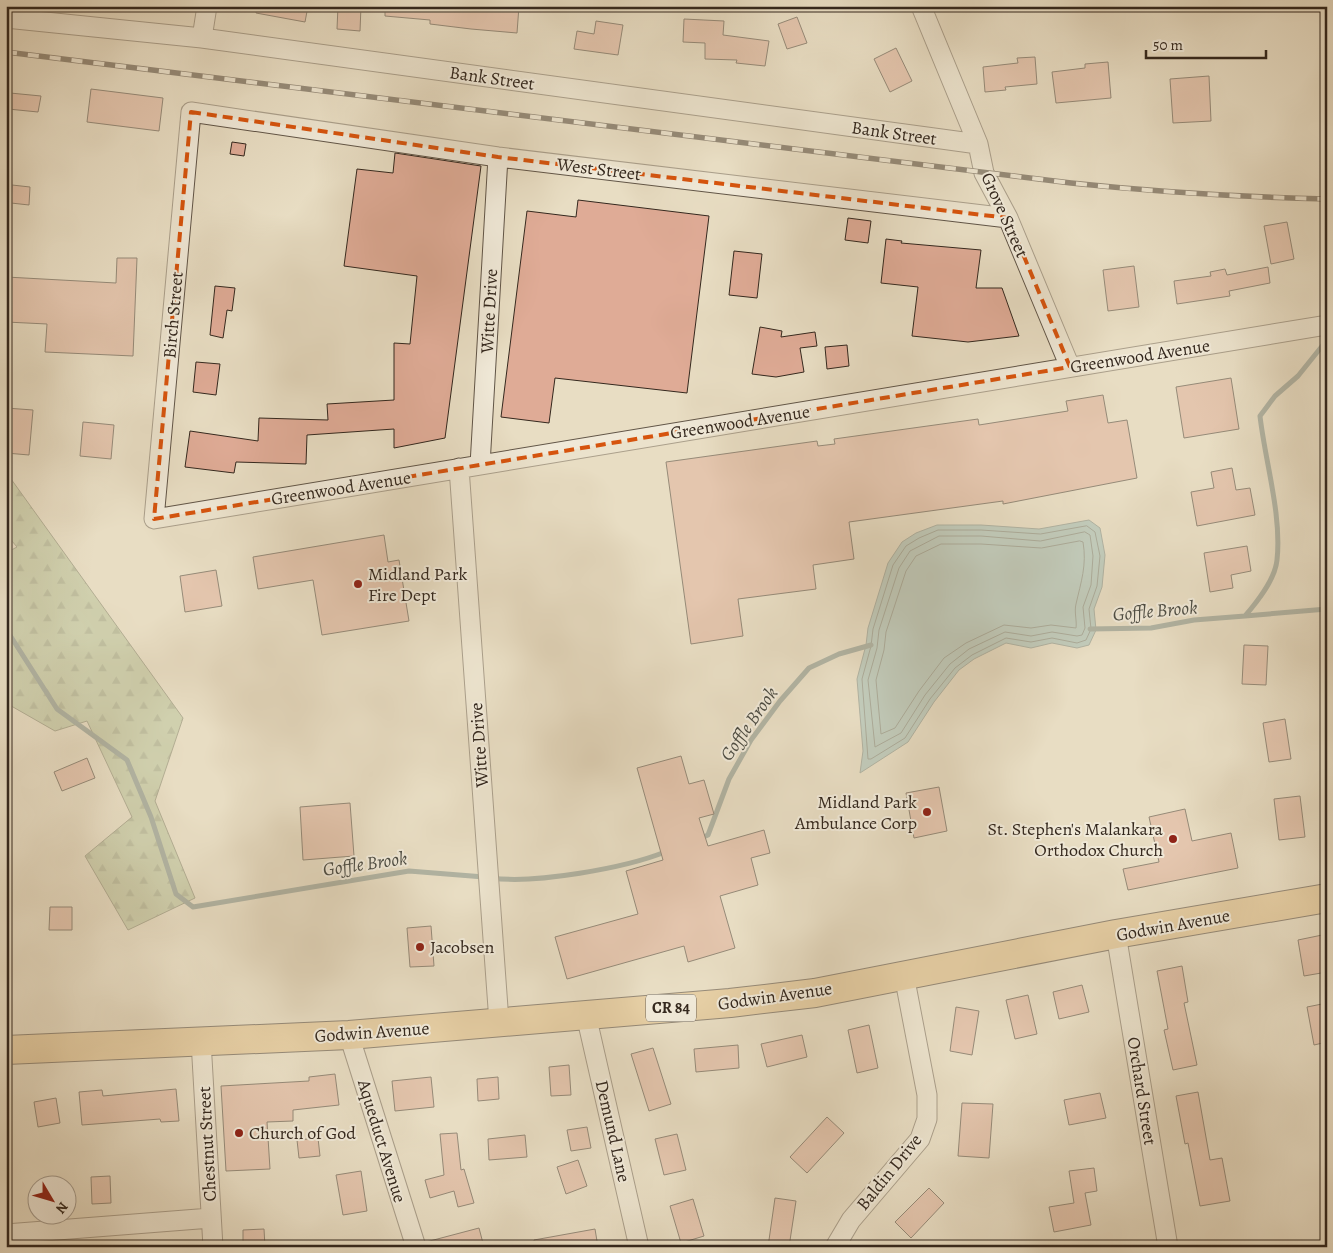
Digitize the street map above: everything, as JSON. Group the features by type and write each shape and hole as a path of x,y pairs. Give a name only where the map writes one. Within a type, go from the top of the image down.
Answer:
{"main road":[{"name":"Godwin Avenue","path":"6,1050 349,1035 730,1004 807,994 1116,934 1327,898"}],"street":[{"path":"202,38 206,6"},
{"name":"Grove Street","path":"921,6 978,144 984,173 1008,218 1070,367"},
{"name":"Bank Street","path":"6,18 202,38 978,144"},
{"name":"West Street","path":"191,112 498,157 1008,218"},
{"name":"Birch Street","path":"154,518 191,112"},
{"name":"Witte Drive","path":"480,465 498,157"},
{"name":"Greenwood Avenue","path":"154,518 1327,325"},
{"name":"Witte Drive","path":"459,468 499,1022"},
{"name":"Orchard Street","path":"1116,934 1168,1247"},
{"name":"Baldin Drive","path":"835,1247 851,1220 920,1139 927,1119 927,1095 904,975"},
{"name":"Demund Lane","path":"586,1016 639,1247"},
{"name":"Aqueduct Avenue","path":"349,1035 416,1247"},
{"name":"Chestnut Street","path":"201,1041 213,1247"},
{"path":"6,1234 212,1218"}],"highlighted area":[{"path":"191,112 498,157 1008,218 1070,367 154,519"}],"green space":[{"path":"6,472 183,718 155,801 195,898 128,930 85,856 132,817 87,721 55,731 6,703 6,553 17,547 6,534"}],"water":[{"path":"1089,520 1100,528 1105,555 1102,587 1094,609 1096,630 1089,645 1077,648 1052,643 1031,648 1006,643 974,659 959,670 934,702 908,742 860,773 863,751 857,679 866,645 868,628 888,563 902,542 916,533 937,525 981,525 1039,529"}],"building":[{"path":"257,6 308,6 305,22 256,13"},
{"path":"338,6 361,6 360,31 337,29"},
{"path":"385,6 519,6 517,33 430,24 430,20 385,16"},
{"path":"797,17 807,43 787,49 778,24"},
{"path":"684,19 724,21 723,35 769,41 765,66 736,63 737,60 705,59 705,43 683,42"},
{"path":"596,21 623,25 618,55 574,49 577,31 594,34"},
{"path":"896,48 912,81 890,92 874,59"},
{"path":"1035,57 1037,84 1005,87 1006,90 985,92 983,67 1018,63 1017,58"},
{"path":"1108,62 1111,98 1056,103 1052,72 1085,68 1085,64"},
{"path":"1209,76 1211,121 1173,123 1170,79"},
{"path":"91,89 163,98 159,131 87,122"},
{"path":"10,93 41,96 38,112 8,109"},
{"path":"232,142 246,144 244,156 230,154"},
{"path":"395,153 481,166 445,438 394,448 394,429 307,435 306,464 236,462 234,473 185,467 190,431 258,441 259,418 328,420 327,404 394,400 394,343 410,344 417,276 344,266 357,169 393,173"},
{"path":"12,185 30,187 29,205 11,203"},
{"path":"578,200 709,216 687,393 555,378 549,423 501,417 527,211 576,217"},
{"path":"848,218 871,221 868,243 845,240"},
{"path":"1287,222 1294,259 1271,264 1264,226"},
{"path":"886,239 902,241 901,243 981,250 976,288 1002,288 1019,336 968,342 912,336 918,287 881,283"},
{"path":"734,251 762,254 757,298 729,295"},
{"path":"117,258 137,258 133,356 45,352 47,324 6,322 6,277 116,283"},
{"path":"1134,266 1139,307 1108,311 1103,270"},
{"path":"1268,267 1270,283 1229,291 1230,296 1177,304 1174,281 1211,276 1210,272 1225,269 1227,275"},
{"path":"215,286 235,288 232,311 227,310 223,338 210,335"},
{"path":"760,327 782,331 781,337 815,332 817,346 800,348 804,372 776,377 752,374"},
{"path":"847,345 849,366 827,369 825,347"},
{"path":"196,362 220,364 216,395 193,392"},
{"path":"1231,378 1239,429 1184,438 1176,387"},
{"path":"1103,395 1108,423 1127,420 1137,478 1003,504 1003,501 849,522 854,559 813,565 816,589 738,599 743,636 691,644 666,462 817,441 818,446 835,444 834,439 978,419 979,425 1068,411 1066,401"},
{"path":"6,408 33,410 29,455 6,453"},
{"path":"83,422 114,425 111,459 80,456"},
{"path":"1232,468 1236,490 1250,488 1255,515 1197,526 1191,492 1214,488 1211,472"},
{"name":"Midland Park Fire Dept","path":"384,535 388,562 399,560 409,621 322,635 313,580 258,589 253,557"},
{"path":"1247,546 1251,571 1231,575 1233,588 1210,592 1204,553"},
{"path":"216,570 222,606 185,612 180,576"},
{"path":"1244,645 1268,646 1266,685 1242,684"},
{"path":"1285,719 1291,759 1269,762 1263,723"},
{"path":"681,756 689,784 704,780 714,814 699,818 708,846 764,830 770,853 751,858 758,885 720,896 735,948 688,962 684,946 567,979 555,937 638,914 626,871 663,860 637,768"},
{"path":"87,758 95,778 62,791 54,772"},
{"name":"Midland Park Ambulance Corp","path":"939,787 947,831 914,838 906,793"},
{"path":"1300,796 1305,837 1279,840 1274,799"},
{"path":"350,803 354,856 303,860 300,807"},
{"name":"St. Stephen's Malankara Orthodox Church","path":"1185,809 1192,841 1231,833 1238,868 1128,890 1123,869 1159,862 1149,817"},
{"path":"50,907 72,907 72,930 49,930"},
{"name":"Jacobsen","path":"431,926 434,966 410,967 407,928"},
{"path":"1327,934 1327,972 1304,976 1298,940"},
{"path":"1182,966 1188,1002 1184,1003 1197,1065 1173,1070 1164,1030 1168,1029 1157,971"},
{"path":"1082,985 1089,1012 1059,1019 1053,992"},
{"path":"1028,995 1037,1034 1015,1039 1006,1000"},
{"path":"1327,1003 1327,1042 1314,1045 1307,1007"},
{"path":"956,1007 979,1011 972,1055 950,1051"},
{"path":"869,1025 878,1068 857,1073 848,1030"},
{"path":"802,1035 807,1057 767,1067 761,1044"},
{"path":"738,1045 739,1068 696,1072 694,1049"},
{"path":"653,1048 671,1104 649,1111 631,1054"},
{"path":"569,1065 571,1095 551,1096 549,1067"},
{"name":"Church of God","path":"335,1074 339,1105 293,1110 293,1121 267,1122 270,1169 226,1171 221,1086 309,1081 309,1077"},
{"path":"431,1077 434,1107 395,1111 392,1081"},
{"path":"498,1077 499,1099 478,1101 477,1079"},
{"path":"176,1089 179,1121 161,1122 160,1119 82,1125 79,1092 102,1090 103,1096"},
{"path":"1198,1092 1210,1160 1222,1158 1230,1201 1200,1206 1188,1143 1185,1144 1176,1096"},
{"path":"1100,1093 1106,1118 1069,1125 1064,1100"},
{"path":"56,1098 60,1123 38,1127 34,1102"},
{"path":"962,1103 993,1104 989,1158 958,1156"},
{"path":"827,1117 844,1133 807,1173 790,1157"},
{"path":"587,1127 591,1148 571,1151 567,1130"},
{"path":"457,1133 461,1170 464,1169 474,1203 458,1207 454,1191 430,1198 425,1180 444,1175 440,1134"},
{"path":"677,1134 686,1170 664,1175 655,1139"},
{"path":"525,1135 527,1157 489,1160 488,1139"},
{"path":"318,1138 320,1156 299,1158 297,1140"},
{"path":"578,1160 587,1186 566,1194 557,1167"},
{"path":"1094,1168 1097,1191 1085,1193 1091,1225 1054,1232 1049,1207 1074,1203 1069,1171"},
{"path":"361,1171 367,1211 343,1215 336,1175"},
{"path":"110,1176 111,1203 92,1204 91,1177"},
{"path":"929,1188 944,1203 911,1238 895,1222"},
{"path":"775,1198 796,1201 789,1247 768,1247"},
{"path":"693,1199 704,1236 681,1243 670,1206"},
{"path":"479,1228 484,1247 427,1247 426,1242"},
{"path":"264,1229 265,1247 243,1247 243,1230"},
{"path":"595,1229 598,1247 534,1247 534,1240"}],"waterway":[{"name":"Goffle Brook","path":"1090,629 1151,628 1194,620 1245,616 1250,610 1269,583 1276,568 1278,543 1275,507 1260,416 1275,396 1298,376 1327,340"},
{"path":"1245,616 1327,609"},
{"name":"Goffle Brook","path":"6,629 57,709 127,760 151,817 176,894 193,907 409,871 484,877"},
{"name":"Goffle Brook","path":"699,839 708,835 729,779 751,740 780,701 809,668 839,654 871,645"},
{"name":"Goffle Brook","path":"492,878 532,879 555,877 627,864 665,852"}],"railway":[{"path":"6,52 1071,183 1199,194 1327,199"}],"place":[{"name":"Midland Park Fire Dept","path":"358,584"},
{"name":"Midland Park Ambulance Corp","path":"927,812"},
{"name":"St. Stephen's Malankara Orthodox Church","path":"1173,839"},
{"name":"Jacobsen","path":"420,947"},
{"name":"Church of God","path":"239,1133"}]}
